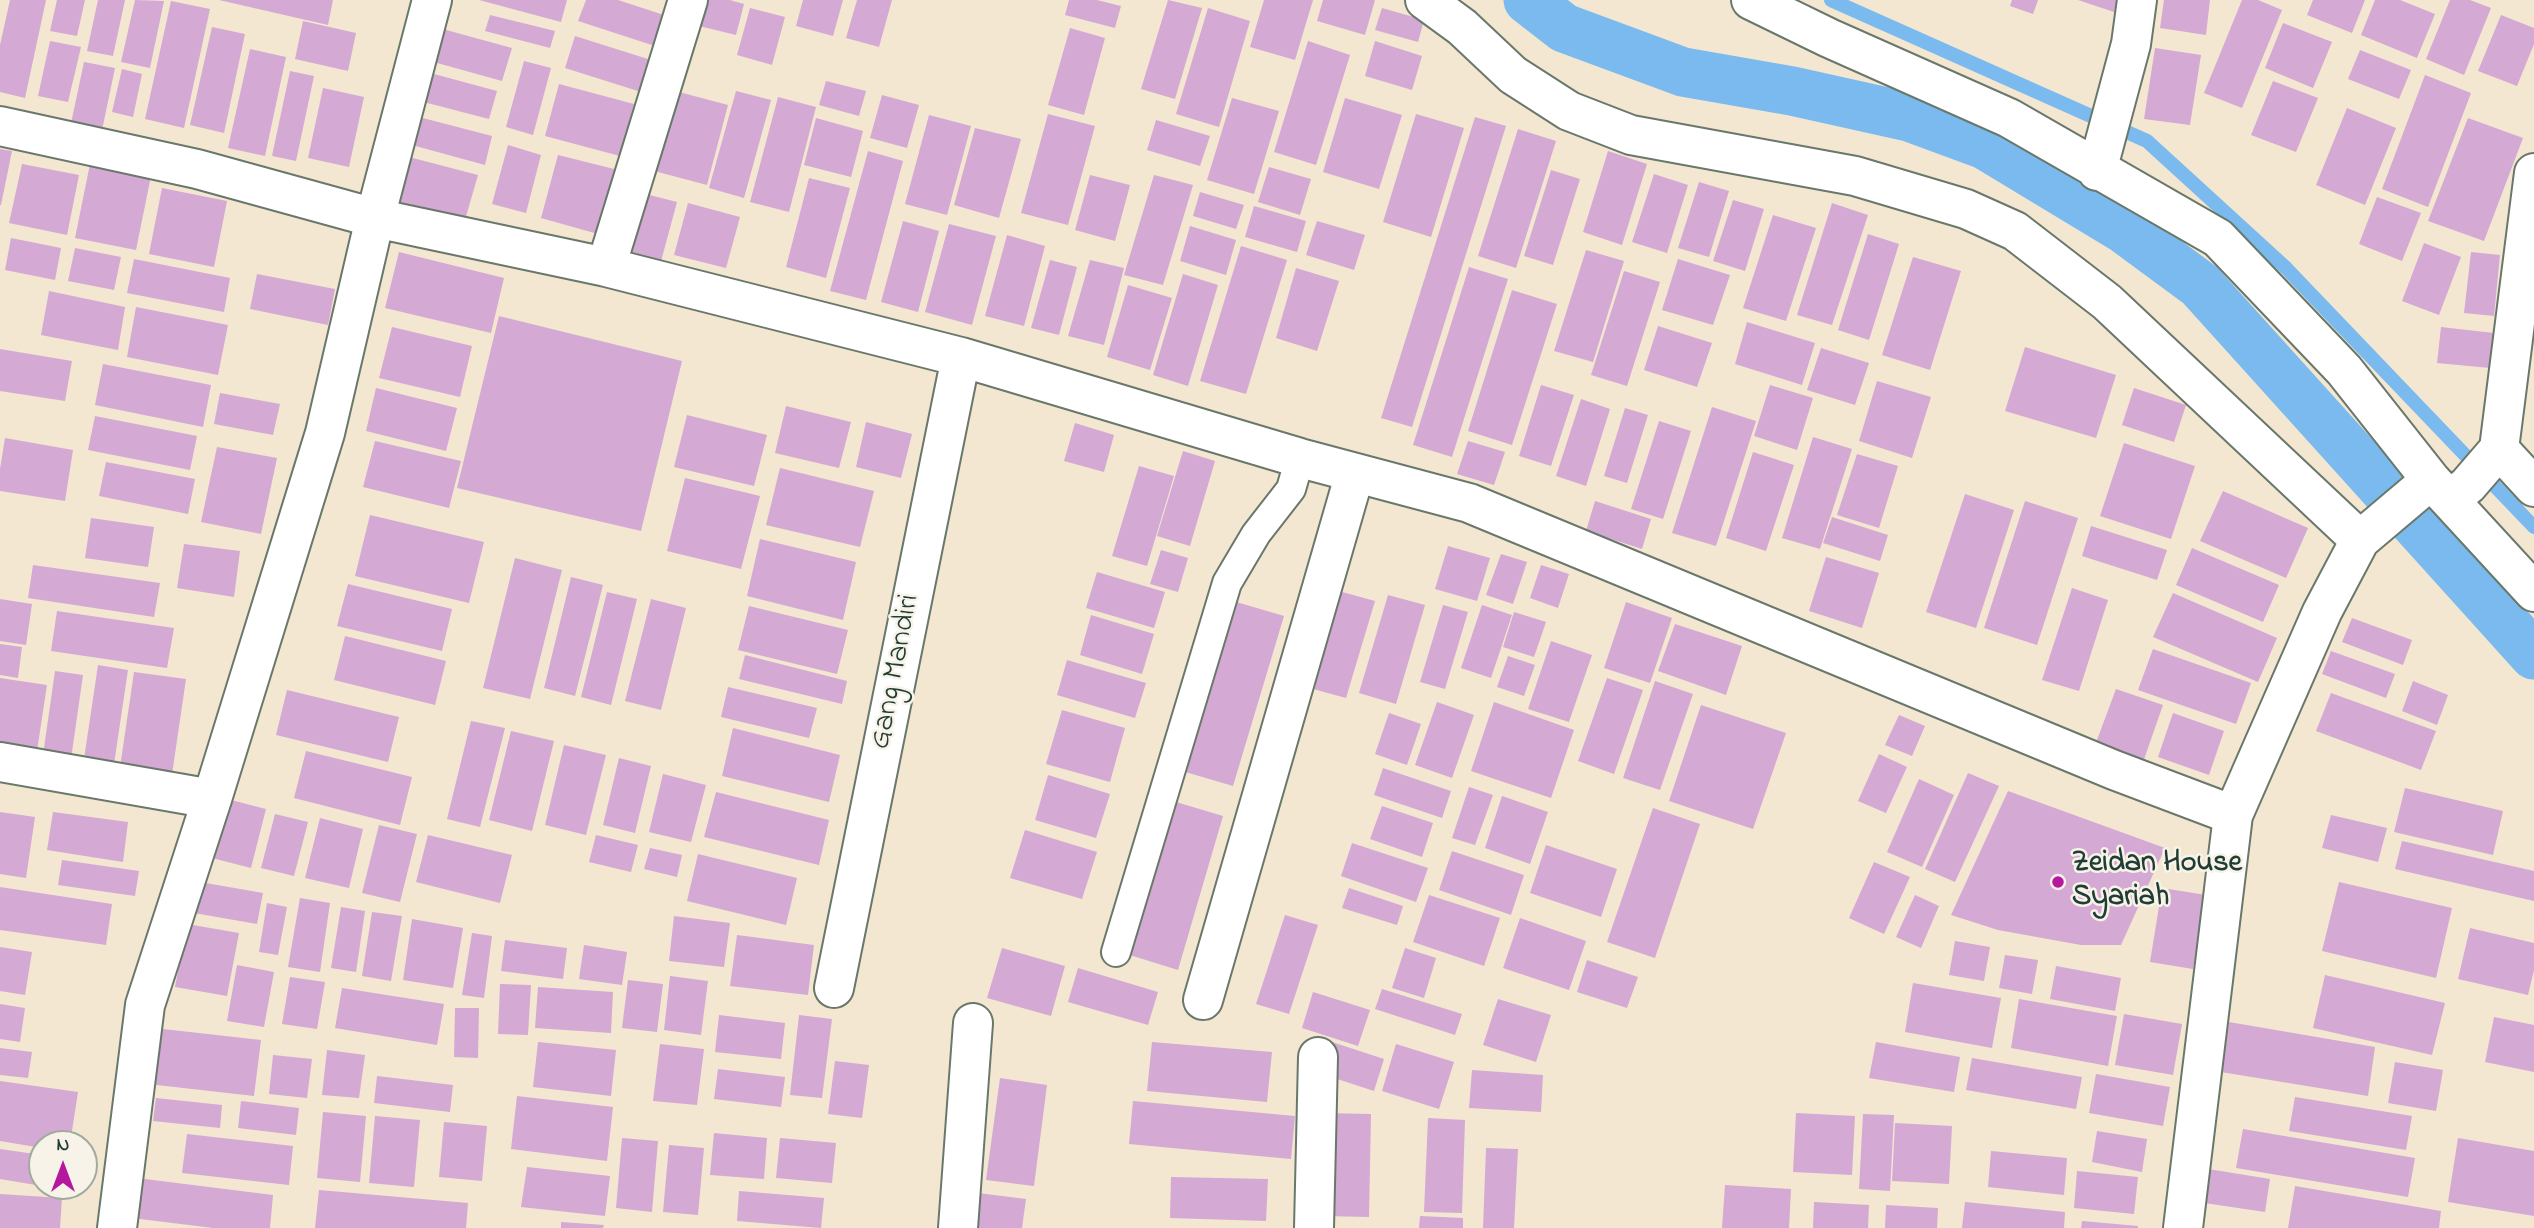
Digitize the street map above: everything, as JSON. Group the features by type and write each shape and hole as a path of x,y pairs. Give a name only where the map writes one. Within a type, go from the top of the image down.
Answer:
{"street":[{"path":"117,1228 145,1005 325,433 375,218 432,0"},
{"path":"606,267 688,0"},
{"path":"1425,0 1461,27 1513,75 1581,116 1631,135 1856,176 1966,209 2015,232 2107,302 2369,533"},
{"path":"1751,0 1829,38 2009,118 2106,141 2218,238 2344,370 2460,477 2534,592"},
{"path":"2106,141 2131,44 2137,0"},
{"path":"0,126 197,169 375,218 606,267 961,357 1300,458 1469,503 2113,770 2232,815"},
{"path":"2460,477 2532,197"},
{"name":"Gang Mandiri","path":"834,988 961,357"},
{"path":"1203,1000 1355,473"},
{"path":"2183,1228 2232,815 2322,612 2369,533 2460,477 2534,487"},
{"path":"0,762 212,799"},
{"path":"958,1228 973,1023"},
{"path":"1314,1228 1318,1057"}],"lane":[{"path":"1116,952 1227,583 1256,534 1291,489 1300,458"}],"building":[{"path":"10,0 46,0 25,98 0,92 0,45"},
{"path":"57,0 85,0 77,36 50,31"},
{"path":"98,0 125,0 113,56 87,51"},
{"path":"135,0 164,1 150,68 121,62"},
{"path":"219,0 333,0 328,25"},
{"path":"479,0 567,0 561,22"},
{"path":"586,0 618,0 670,17 661,48 578,21"},
{"path":"698,0 730,0 744,4 736,35 691,24"},
{"path":"803,0 843,0 833,36 796,26"},
{"path":"857,0 892,0 879,47 846,38"},
{"path":"1069,0 1097,0 1121,6 1115,28 1065,15"},
{"path":"1168,0 1202,8 1175,99 1141,89"},
{"path":"1264,0 1313,0 1295,60 1250,47"},
{"path":"1323,0 1375,0 1365,35 1317,21"},
{"path":"2012,0 2038,0 2033,14 2010,6"},
{"path":"2078,0 2122,0 2117,13"},
{"path":"2164,0 2210,0 2206,35 2160,28"},
{"path":"2242,0 2258,0 2282,10 2242,108 2204,93"},
{"path":"2313,0 2365,0 2352,33 2307,15"},
{"path":"2375,0 2400,0 2435,14 2417,58 2361,35"},
{"path":"2450,0 2470,0 2491,8 2464,75 2426,59"},
{"path":"171,1 210,9 184,128 145,119"},
{"path":"750,8 785,17 772,65 737,55"},
{"path":"1208,8 1250,21 1219,127 1176,114"},
{"path":"1382,8 1424,20 1418,42 1375,30"},
{"path":"490,15 555,31 550,48 485,31"},
{"path":"2501,15 2534,28 2534,44 2517,86 2478,71"},
{"path":"303,21 356,33 348,71 295,59"},
{"path":"2283,23 2332,42 2313,88 2265,68"},
{"path":"212,27 245,34 224,133 190,125"},
{"path":"439,28 512,48 502,81 430,61"},
{"path":"1070,28 1105,38 1084,115 1048,105"},
{"path":"575,36 651,60 641,92 565,68"},
{"path":"50,41 81,47 68,102 38,96"},
{"path":"1308,41 1350,55 1316,165 1274,152"},
{"path":"1375,41 1422,56 1412,90 1365,76"},
{"path":"2155,48 2201,55 2190,125 2144,119"},
{"path":"250,49 286,57 265,156 228,148"},
{"path":"2360,50 2411,70 2399,99 2348,79"},
{"path":"524,61 551,68 533,135 506,127"},
{"path":"84,62 115,68 101,135 70,128"},
{"path":"122,69 142,74 133,117 112,112"},
{"path":"290,71 314,76 296,161 272,156"},
{"path":"423,71 497,91 489,119 416,100"},
{"path":"2425,75 2471,93 2428,207 2382,189"},
{"path":"826,81 866,91 859,116 819,105"},
{"path":"2273,81 2318,98 2296,152 2251,135"},
{"path":"559,84 634,104 620,156 545,136"},
{"path":"323,88 364,97 349,167 308,158"},
{"path":"664,88 728,105 707,185 643,168"},
{"path":"736,91 771,100 744,198 709,188"},
{"path":"882,95 919,105 907,148 870,138"},
{"path":"778,97 816,107 789,212 750,202"},
{"path":"1232,98 1279,111 1254,194 1207,180"},
{"path":"1345,98 1402,115 1379,189 1323,172"},
{"path":"2347,108 2396,128 2365,205 2316,185"},
{"path":"1048,114 1095,126 1068,225 1021,213"},
{"path":"1416,114 1464,128 1431,237 1383,222"},
{"path":"929,115 971,126 947,215 905,204"},
{"path":"419,117 492,136 485,165 412,145"},
{"path":"1475,117 1506,126 1412,427 1381,418"},
{"path":"816,118 863,131 851,177 804,165"},
{"path":"2468,118 2523,138 2484,241 2428,221"},
{"path":"1156,120 1210,136 1200,166 1147,150"},
{"path":"975,128 1021,139 999,218 954,205"},
{"path":"1518,129 1556,141 1516,268 1478,256"},
{"path":"508,145 541,155 526,213 492,204"},
{"path":"0,149 12,151 1,205 0,205"},
{"path":"868,151 903,161 866,300 830,291"},
{"path":"1608,151 1647,164 1622,245 1583,232"},
{"path":"558,155 622,171 605,236 541,218"},
{"path":"409,157 478,175 465,220 396,202"},
{"path":"22,164 79,175 67,235 9,223"},
{"path":"90,164 151,176 136,250 75,238"},
{"path":"1269,167 1311,179 1300,215 1258,202"},
{"path":"1551,170 1580,179 1553,265 1524,256"},
{"path":"1654,174 1688,185 1667,253 1632,242"},
{"path":"1090,175 1130,185 1115,241 1075,230"},
{"path":"1154,175 1193,185 1163,285 1124,275"},
{"path":"809,178 850,188 826,278 786,267"},
{"path":"1699,182 1729,191 1709,257 1678,248"},
{"path":"162,188 227,201 214,267 149,254"},
{"path":"634,191 677,202 660,265 617,254"},
{"path":"1200,192 1244,205 1236,229 1193,216"},
{"path":"2377,197 2421,213 2402,261 2359,244"},
{"path":"1733,200 1764,209 1745,271 1713,261"},
{"path":"688,203 740,217 726,268 674,255"},
{"path":"1832,203 1868,215 1832,325 1797,315"},
{"path":"1254,206 1306,221 1297,252 1245,237"},
{"path":"1773,215 1816,228 1786,321 1743,308"},
{"path":"903,221 939,231 918,312 881,302"},
{"path":"1317,221 1365,235 1354,270 1306,255"},
{"path":"949,224 996,236 972,325 925,312"},
{"path":"1190,226 1236,240 1226,275 1180,261"},
{"path":"1868,234 1899,244 1869,340 1838,330"},
{"path":"1007,235 1045,246 1024,326 985,316"},
{"path":"11,238 61,248 55,280 5,270"},
{"path":"2424,243 2461,257 2439,315 2402,301"},
{"path":"1241,246 1287,260 1246,394 1200,381"},
{"path":"75,248 121,257 114,290 68,281"},
{"path":"1586,250 1624,261 1593,362 1554,351"},
{"path":"399,252 504,278 491,333 385,308"},
{"path":"2471,252 2500,255 2494,316 2464,313"},
{"path":"1913,257 1961,271 1930,370 1882,355"},
{"path":"134,259 230,278 224,312 127,293"},
{"path":"1678,259 1730,275 1713,325 1662,310"},
{"path":"1050,260 1077,267 1059,335 1031,328"},
{"path":"1090,260 1124,268 1104,345 1068,336"},
{"path":"1469,267 1508,279 1452,457 1413,445"},
{"path":"1296,268 1339,281 1317,351 1276,338"},
{"path":"1624,271 1660,282 1627,386 1591,375"},
{"path":"257,274 335,289 328,325 250,309"},
{"path":"1183,274 1218,285 1188,386 1153,375"},
{"path":"1128,285 1172,298 1150,370 1107,357"},
{"path":"1512,290 1557,304 1512,445 1468,431"},
{"path":"49,291 125,307 118,350 41,335"},
{"path":"136,307 228,325 218,375 127,357"},
{"path":"499,316 682,361 641,531 457,488"},
{"path":"1747,322 1815,343 1802,385 1735,364"},
{"path":"1658,326 1712,343 1697,387 1644,370"},
{"path":"392,327 472,346 460,397 379,378"},
{"path":"2441,327 2494,333 2490,368 2437,363"},
{"path":"2025,347 2116,375 2096,438 2005,411"},
{"path":"1821,348 1869,363 1855,405 1807,390"},
{"path":"0,349 72,361 65,401 0,391"},
{"path":"103,364 211,385 203,427 95,405"},
{"path":"1877,381 1931,397 1912,458 1859,441"},
{"path":"1541,385 1574,395 1551,466 1519,456"},
{"path":"1770,385 1813,398 1797,450 1754,436"},
{"path":"376,388 457,408 446,451 366,431"},
{"path":"2134,388 2186,405 2174,442 2122,425"},
{"path":"220,393 280,404 273,435 214,424"},
{"path":"1581,399 1610,409 1586,486 1556,476"},
{"path":"786,406 851,422 839,468 775,453"},
{"path":"1712,407 1756,421 1716,546 1672,533"},
{"path":"1625,408 1648,415 1627,483 1604,476"},
{"path":"687,415 767,435 754,486 674,467"},
{"path":"95,416 197,436 190,470 88,450"},
{"path":"1659,421 1691,431 1663,519 1631,509"},
{"path":"866,422 912,434 901,478 856,467"},
{"path":"1075,423 1114,435 1104,472 1064,461"},
{"path":"1813,437 1852,449 1820,549 1782,538"},
{"path":"5,438 73,450 65,501 0,491"},
{"path":"375,441 461,461 449,508 363,487"},
{"path":"1468,441 1505,452 1494,485 1457,474"},
{"path":"2124,443 2195,466 2171,539 2100,516"},
{"path":"217,447 277,458 261,534 201,522"},
{"path":"1183,451 1215,461 1190,546 1157,536"},
{"path":"1753,452 1794,465 1766,551 1726,538"},
{"path":"1857,454 1898,466 1879,528 1837,515"},
{"path":"106,462 195,479 188,514 99,496"},
{"path":"1139,466 1174,476 1147,566 1112,556"},
{"path":"780,468 874,491 860,547 766,525"},
{"path":"685,478 760,496 741,569 667,551"},
{"path":"2223,491 2308,528 2286,578 2200,541"},
{"path":"1965,494 2014,510 1976,628 1926,612"},
{"path":"1595,501 1651,519 1642,549 1586,531"},
{"path":"2025,501 2078,518 2037,645 1984,628"},
{"path":"370,515 484,542 469,603 355,576"},
{"path":"1832,517 1888,535 1880,561 1823,543"},
{"path":"91,518 154,527 148,567 85,558"},
{"path":"2091,526 2167,550 2157,580 2082,556"},
{"path":"760,539 856,562 843,620 747,596"},
{"path":"184,544 240,551 234,597 177,588"},
{"path":"1448,546 1490,558 1477,601 1435,589"},
{"path":"2192,548 2279,585 2263,622 2176,585"},
{"path":"1161,550 1188,558 1178,592 1150,584"},
{"path":"1501,554 1527,562 1513,604 1486,595"},
{"path":"1826,557 1879,573 1862,628 1809,611"},
{"path":"515,558 562,570 530,699 483,688"},
{"path":"33,565 160,583 154,617 28,598"},
{"path":"1541,565 1569,574 1558,608 1530,598"},
{"path":"1097,572 1165,592 1154,628 1086,608"},
{"path":"571,577 603,585 575,696 544,688"},
{"path":"348,584 452,609 442,651 337,626"},
{"path":"2072,588 2108,600 2079,691 2042,680"},
{"path":"1335,590 1375,601 1346,698 1306,687"},
{"path":"607,592 637,599 611,705 581,697"},
{"path":"2173,593 2277,638 2258,682 2153,637"},
{"path":"1388,595 1425,605 1396,704 1359,693"},
{"path":"0,599 32,604 26,645 0,641"},
{"path":"651,599 686,608 661,710 625,701"},
{"path":"1233,601 1284,616 1233,786 1182,771"},
{"path":"1626,602 1672,618 1650,683 1604,668"},
{"path":"1443,605 1468,612 1445,689 1420,682"},
{"path":"1482,605 1512,615 1491,678 1461,668"},
{"path":"749,606 848,630 837,674 738,650"},
{"path":"57,611 174,628 167,668 51,651"},
{"path":"1514,612 1546,622 1534,657 1503,647"},
{"path":"1091,615 1154,634 1142,674 1080,655"},
{"path":"2352,618 2412,640 2403,665 2342,642"},
{"path":"1675,624 1742,646 1726,695 1658,671"},
{"path":"345,636 446,661 435,705 334,680"},
{"path":"1551,641 1592,655 1569,722 1528,709"},
{"path":"0,644 22,647 18,678 0,675"},
{"path":"2153,649 2251,683 2236,724 2138,690"},
{"path":"2331,651 2395,674 2386,698 2322,674"},
{"path":"745,655 847,681 842,704 739,679"},
{"path":"1508,656 1535,665 1524,696 1497,687"},
{"path":"1067,660 1146,683 1135,718 1057,695"},
{"path":"98,665 128,670 114,764 84,759"},
{"path":"55,671 83,675 71,759 43,755"},
{"path":"134,672 186,679 170,788 118,781"},
{"path":"0,678 47,685 35,764 0,759"},
{"path":"1607,678 1643,690 1614,774 1578,761"},
{"path":"1655,681 1693,694 1660,790 1623,778"},
{"path":"2413,681 2448,695 2437,725 2402,711"},
{"path":"728,687 817,708 809,738 721,717"},
{"path":"2116,689 2163,705 2142,765 2094,748"},
{"path":"287,690 399,717 388,762 276,735"},
{"path":"2331,693 2436,731 2421,770 2316,731"},
{"path":"1437,702 1474,715 1452,778 1415,765"},
{"path":"1494,702 1574,730 1551,798 1471,771"},
{"path":"1701,705 1786,733 1753,829 1669,801"},
{"path":"1062,710 1125,728 1110,782 1046,764"},
{"path":"1389,713 1421,724 1407,765 1375,754"},
{"path":"2173,713 2224,731 2209,775 2158,757"},
{"path":"1899,715 1925,726 1912,756 1885,745"},
{"path":"471,721 505,728 480,827 447,819"},
{"path":"733,728 840,755 829,802 722,776"},
{"path":"511,731 554,741 532,831 489,820"},
{"path":"564,745 606,755 586,835 545,825"},
{"path":"306,751 412,777 400,825 294,798"},
{"path":"1879,754 1907,767 1886,813 1858,801"},
{"path":"619,758 651,766 635,833 603,825"},
{"path":"1383,768 1451,791 1442,818 1374,795"},
{"path":"1968,773 1999,786 1955,882 1925,869"},
{"path":"663,774 706,785 691,842 649,832"},
{"path":"1048,775 1110,794 1096,838 1035,820"},
{"path":"1919,779 1954,795 1922,867 1887,852"},
{"path":"1469,787 1493,795 1475,845 1452,838"},
{"path":"2405,788 2503,811 2493,855 2394,832"},
{"name":"Zeidan House Syariah","path":"2008,791 2165,848 2121,945 2081,945 1998,930 1951,915"},
{"path":"716,792 829,820 819,865 704,837"},
{"path":"1502,796 1548,812 1530,864 1485,848"},
{"path":"227,799 266,809 251,868 212,858"},
{"path":"1166,799 1223,816 1178,970 1120,952"},
{"path":"1382,806 1433,823 1422,857 1370,839"},
{"path":"1653,808 1700,824 1655,958 1607,942"},
{"path":"0,812 35,817 26,878 0,874"},
{"path":"53,812 128,822 123,862 47,850"},
{"path":"275,814 308,822 294,876 261,868"},
{"path":"2331,815 2387,828 2378,862 2322,848"},
{"path":"320,818 363,829 349,888 305,878"},
{"path":"379,825 417,834 400,902 362,893"},
{"path":"1025,830 1097,852 1082,899 1010,878"},
{"path":"428,835 512,855 500,903 416,882"},
{"path":"596,835 638,845 631,872 589,862"},
{"path":"2402,841 2534,871 2534,901 2395,869"},
{"path":"1352,843 1428,868 1416,902 1341,876"},
{"path":"1546,845 1617,869 1601,917 1530,893"},
{"path":"650,848 682,855 677,877 644,869"},
{"path":"1452,851 1524,875 1511,915 1439,890"},
{"path":"698,854 797,878 786,925 687,901"},
{"path":"62,860 139,871 135,896 58,885"},
{"path":"1874,862 1910,877 1884,934 1849,918"},
{"path":"200,882 263,893 257,924 194,913"},
{"path":"2339,882 2452,908 2436,978 2322,951"},
{"path":"0,887 112,904 106,945 0,930"},
{"path":"1349,888 1403,906 1397,925 1342,908"},
{"path":"2162,888 2206,895 2193,969 2150,962"},
{"path":"1429,895 1500,918 1484,966 1413,942"},
{"path":"1915,895 1939,906 1921,948 1896,937"},
{"path":"300,898 330,903 320,972 288,967"},
{"path":"267,903 287,907 278,955 259,952"},
{"path":"341,907 365,911 356,972 331,968"},
{"path":"372,912 402,916 391,981 362,976"},
{"path":"1285,915 1318,925 1289,1014 1256,1004"},
{"path":"674,916 730,923 724,967 669,961"},
{"path":"1520,918 1586,941 1569,990 1503,968"},
{"path":"412,919 463,928 453,988 403,980"},
{"path":"187,924 239,933 227,996 175,987"},
{"path":"2470,928 2534,943 2534,970 2528,995 2458,979"},
{"path":"472,933 492,936 484,998 462,995"},
{"path":"737,935 814,945 808,995 730,986"},
{"path":"505,940 567,948 563,979 501,971"},
{"path":"1955,941 1990,947 1984,981 1949,975"},
{"path":"584,945 627,952 622,985 579,979"},
{"path":"0,947 32,952 25,995 0,991"},
{"path":"1002,948 1065,966 1051,1016 987,998"},
{"path":"1405,948 1436,958 1424,998 1392,988"},
{"path":"2005,955 2038,960 2032,994 1999,988"},
{"path":"1587,960 1638,977 1627,1008 1577,992"},
{"path":"237,965 274,972 264,1027 227,1021"},
{"path":"2056,966 2121,978 2115,1011 2050,999"},
{"path":"1078,968 1158,992 1148,1025 1068,1002"},
{"path":"2325,975 2445,1003 2432,1055 2313,1028"},
{"path":"670,976 708,981 701,1035 664,1030"},
{"path":"290,977 325,982 317,1029 282,1024"},
{"path":"628,980 663,984 657,1032 622,1028"},
{"path":"1913,983 2001,998 1992,1048 1905,1032"},
{"path":"500,984 531,985 528,1035 498,1034"},
{"path":"538,987 613,992 611,1033 535,1028"},
{"path":"342,988 444,1004 437,1045 335,1028"},
{"path":"1382,989 1462,1014 1455,1035 1375,1009"},
{"path":"1313,992 1370,1010 1358,1046 1302,1028"},
{"path":"1498,999 1551,1015 1536,1062 1483,1045"},
{"path":"2019,999 2117,1016 2108,1066 2011,1048"},
{"path":"0,1004 25,1008 20,1042 0,1039"},
{"path":"455,1008 479,1008 478,1058 454,1057"},
{"path":"2124,1014 2182,1024 2173,1075 2115,1065"},
{"path":"719,1015 785,1023 781,1059 715,1052"},
{"path":"799,1015 832,1019 822,1098 790,1095"},
{"path":"2494,1017 2534,1025 2534,1072 2485,1062"},
{"path":"2229,1022 2375,1047 2368,1096 2221,1072"},
{"path":"154,1028 261,1040 254,1096 148,1084"},
{"path":"538,1042 616,1050 611,1096 533,1087"},
{"path":"1152,1042 1272,1052 1267,1102 1147,1091"},
{"path":"1332,1042 1384,1059 1374,1091 1322,1074"},
{"path":"1876,1042 1960,1057 1954,1092 1869,1078"},
{"path":"660,1044 704,1049 697,1105 653,1101"},
{"path":"1396,1044 1454,1062 1439,1109 1382,1091"},
{"path":"0,1048 32,1052 28,1078 0,1075"},
{"path":"327,1050 365,1055 359,1098 322,1095"},
{"path":"273,1055 312,1059 307,1098 269,1094"},
{"path":"1972,1058 2082,1077 2076,1109 1966,1090"},
{"path":"835,1061 869,1065 862,1118 828,1114"},
{"path":"2395,1062 2443,1070 2436,1111 2388,1103"},
{"path":"718,1069 785,1077 781,1107 714,1099"},
{"path":"1472,1070 1543,1075 1541,1112 1469,1108"},
{"path":"2096,1074 2170,1087 2163,1126 2089,1113"},
{"path":"377,1076 453,1085 450,1112 374,1103"},
{"path":"1000,1078 1047,1085 1034,1186 986,1180"},
{"path":"0,1081 78,1092 72,1130 28,1130 28,1146 0,1141"},
{"path":"517,1096 613,1107 607,1161 511,1149"},
{"path":"2295,1097 2412,1116 2406,1150 2289,1131"},
{"path":"156,1098 222,1105 220,1128 153,1121"},
{"path":"241,1101 299,1108 296,1135 238,1128"},
{"path":"1133,1101 1295,1116 1291,1159 1129,1144"},
{"path":"323,1112 366,1116 360,1182 317,1178"},
{"path":"1324,1113 1371,1114 1369,1217 1322,1216"},
{"path":"1796,1113 1855,1116 1852,1175 1793,1172"},
{"path":"1863,1114 1894,1115 1890,1191 1859,1189"},
{"path":"375,1116 420,1120 414,1187 369,1183"},
{"path":"1428,1118 1465,1120 1462,1213 1424,1212"},
{"path":"444,1122 487,1126 482,1181 439,1177"},
{"path":"1895,1123 1952,1126 1949,1184 1892,1181"},
{"path":"2243,1129 2415,1158 2408,1197 2236,1168"},
{"path":"2097,1131 2147,1139 2142,1172 2092,1162"},
{"path":"714,1133 767,1138 764,1179 710,1175"},
{"path":"187,1134 293,1146 289,1185 182,1173"},
{"path":"622,1138 658,1141 652,1212 616,1208"},
{"path":"780,1138 836,1143 832,1183 776,1178"},
{"path":"2458,1138 2534,1151 2534,1216 2448,1202"},
{"path":"669,1145 704,1148 698,1215 663,1212"},
{"path":"1486,1148 1518,1149 1514,1228 1483,1228"},
{"path":"0,1149 28,1153 28,1184 0,1179"},
{"path":"1991,1151 2067,1158 2064,1195 1988,1187"},
{"path":"527,1167 610,1176 605,1216 521,1207"},
{"path":"2196,1167 2270,1179 2265,1212 2191,1201"},
{"path":"2077,1171 2138,1177 2134,1214 2074,1208"},
{"path":"1171,1177 1268,1179 1266,1221 1170,1218"},
{"path":"137,1178 273,1195 270,1228 213,1228 132,1218"},
{"path":"1725,1185 1791,1189 1789,1228 1722,1228"},
{"path":"2295,1186 2441,1211 2439,1228 2288,1228"},
{"path":"319,1190 468,1203 466,1228 315,1228"},
{"path":"739,1191 824,1198 821,1228 737,1221"},
{"path":"970,1192 1026,1199 1022,1228 965,1228"},
{"path":"0,1194 28,1196 28,1200 62,1200 60,1228 0,1228"},
{"path":"1814,1202 1869,1205 1868,1228 1813,1228"},
{"path":"1965,1202 2065,1212 2064,1228 1962,1228"},
{"path":"1886,1205 1938,1208 1937,1228 1885,1228"},
{"path":"1420,1216 1463,1218 1463,1228 1419,1228"},
{"path":"2082,1221 2138,1226 2138,1228 2081,1228"},
{"path":"561,1222 604,1225 603,1228 561,1228"}],"waterway":[{"path":"1528,0 1564,28 1683,72 1792,91 1909,117 1985,145 2124,229 2200,285 2534,655"},
{"path":"1831,0 2147,141 2286,268 2534,527"}],"place":[{"name":"Zeidan House Syariah","path":"2058,882"}]}
